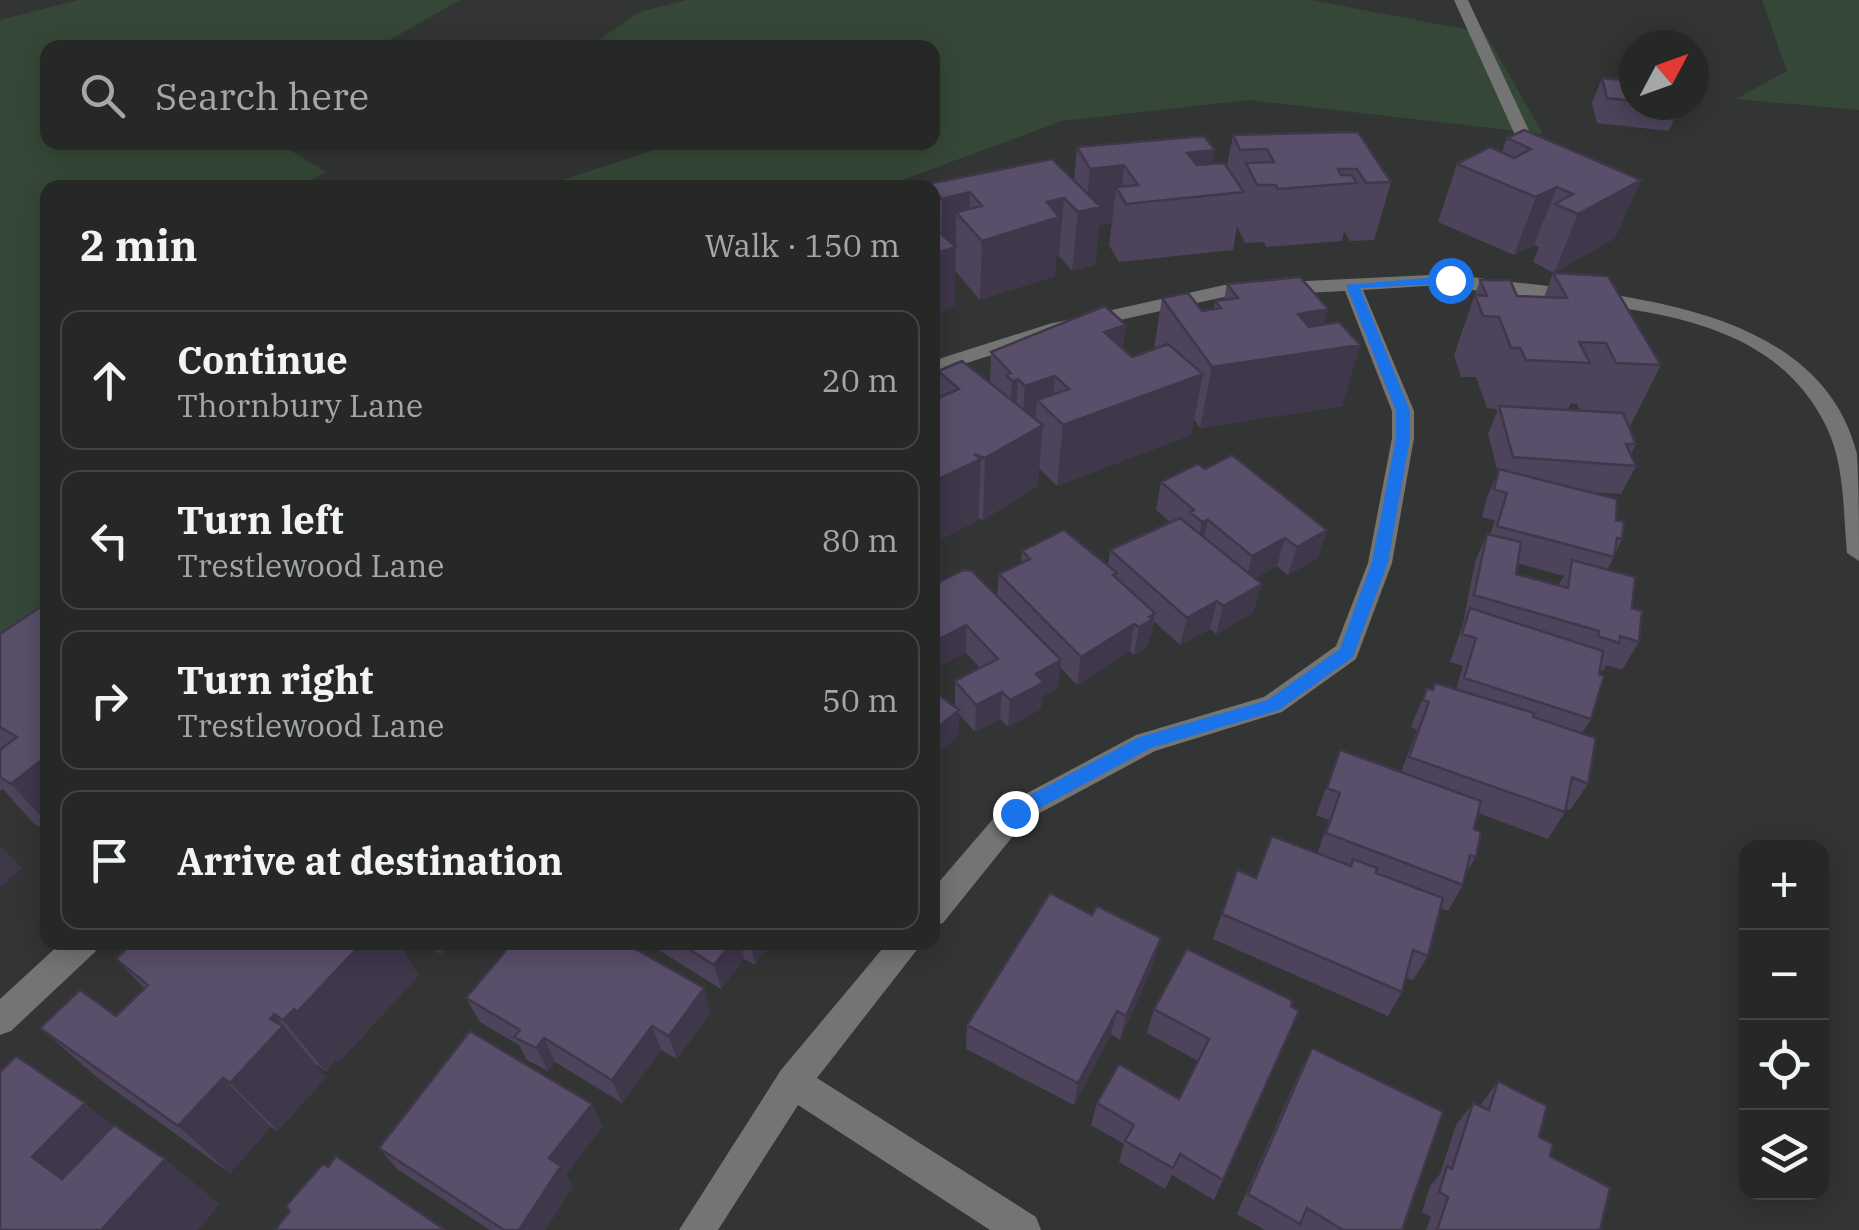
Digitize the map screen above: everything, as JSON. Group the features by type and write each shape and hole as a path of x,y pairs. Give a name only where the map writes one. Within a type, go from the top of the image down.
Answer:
{"street":[{"path":"1462,0 1523,134"},
{"path":"940,365 1056,328 1224,291 1450,280 1702,318 1765,344 1800,375 1836,423 1848,462 1859,552"},
{"path":"940,903 1015,813 1146,742 1273,705 1347,652 1380,562 1403,438 1403,411 1352,285"},
{"path":"0,1020 75,950"},
{"path":"697,1230 793,1082 901,950"},
{"path":"793,1082 1023,1230"}],"green space":[{"path":"78,0 460,0 389,40 40,40 40,150 290,150 326,172 312,180 40,180 40,631 0,652 0,20"},
{"path":"686,0 1311,0 1485,33 1543,134 1249,100 1062,121 902,180 562,180 654,150 940,150 940,40 598,40 640,12"},
{"path":"1762,0 1859,0 1859,110 1736,99 1787,71"}],"building":[{"path":"1602,78 1619,80 1619,99 1607,98"},
{"path":"1524,130 1641,180 1578,214 1555,204 1573,194 1557,187 1536,197 1457,164 1490,147 1514,158 1531,149 1507,138"},
{"path":"1358,132 1391,182 1366,183 1357,169 1338,169 1341,175 1352,175 1357,183 1278,189 1276,185 1257,185 1246,163 1274,162 1267,149 1240,150 1233,135"},
{"path":"1204,136 1215,150 1187,153 1197,165 1224,163 1244,192 1126,204 1116,187 1138,185 1124,165 1090,169 1077,147"},
{"path":"1052,159 1101,207 1078,212 1064,198 1047,202 1059,217 982,241 956,212 982,206 970,192 942,199 940,182"},
{"path":"940,233 956,247 940,252"},
{"path":"1553,273 1608,276 1661,365 1616,363 1606,343 1579,342 1590,363 1526,360 1520,348 1511,348 1499,317 1483,316 1475,295 1487,296 1480,280 1510,280 1517,296 1567,298"},
{"path":"1300,277 1328,309 1298,314 1309,327 1339,322 1360,345 1212,367 1162,298 1188,293 1202,311 1221,308 1215,301 1238,298 1227,284"},
{"path":"1105,306 1126,325 1104,332 1132,357 1168,344 1203,374 1063,425 1037,400 1069,389 1055,376 1025,386 1018,379 1012,381 1006,375 1011,373 991,352"},
{"path":"962,361 1043,425 985,458 974,454 981,459 940,478 940,397 959,389 940,370"},
{"path":"1499,406 1623,413 1636,444 1626,444 1636,466 1513,457"},
{"path":"1232,455 1327,530 1297,547 1285,538 1252,556 1208,520 1202,522 1190,512 1194,510 1161,482 1198,464 1205,469"},
{"path":"1499,469 1617,499 1616,520 1624,522 1614,557 1497,526 1507,493 1494,489"},
{"path":"1180,518 1262,584 1223,606 1217,601 1187,618 1110,550"},
{"path":"1064,530 1117,573 1113,575 1155,613 1149,617 1153,619 1139,627 1134,624 1081,657 999,574 1030,559 1022,551"},
{"path":"1487,534 1521,542 1516,574 1568,588 1572,560 1635,577 1632,608 1642,611 1639,642 1620,636 1619,643 1598,636 1599,631 1474,595"},
{"path":"963,570 972,571 1061,660 1036,674 1044,682 1010,700 1002,692 976,705 955,681 998,659 966,625 940,639 940,582"},
{"path":"40,607 40,761 11,784 0,777 0,750 17,737 0,727 0,634"},
{"path":"1470,608 1603,651 1599,674 1604,676 1591,719 1464,678 1476,638 1462,634"},
{"path":"1435,683 1534,713 1533,717 1596,738 1588,784 1572,777 1565,812 1409,757 1429,702 1423,700 1427,688 1433,690"},
{"path":"940,696 959,710 940,725"},
{"path":"1340,750 1481,801 1474,829 1481,832 1476,857 1470,855 1463,885 1326,833 1340,793 1327,788"},
{"path":"1272,836 1351,866 1353,859 1377,868 1376,873 1443,898 1428,956 1413,950 1402,992 1222,914 1237,870 1256,878"},
{"path":"1050,893 1092,915 1097,906 1161,938 1126,1016 1117,1011 1078,1083 967,1025"},
{"path":"1187,949 1293,1001 1291,1006 1299,1011 1223,1180 1180,1154 1173,1168 1125,1141 1134,1125 1097,1103 1119,1064 1179,1099 1209,1039 1154,1009"},
{"path":"125,950 355,950 297,1012 294,1009 283,1020 274,1014 270,1019 283,1026 230,1083 223,1078 178,1126 40,1028 80,990 116,1016 148,985 116,959"},
{"path":"506,950 637,950 704,988 669,1036 652,1026 612,1080 544,1038 536,1048 514,1037 520,1030 466,998"},
{"path":"691,950 726,950 714,965"},
{"path":"470,1031 592,1104 549,1158 561,1166 519,1230 504,1230 379,1148"},
{"path":"1312,1048 1443,1112 1402,1230 1343,1230 1307,1208 1300,1224 1248,1194"},
{"path":"16,1056 85,1103 32,1157 62,1179 114,1125 165,1159 101,1230 0,1230 0,1072"},
{"path":"1498,1081 1547,1106 1539,1137 1553,1144 1550,1156 1610,1188 1600,1230 1437,1230 1448,1197 1439,1192 1447,1166 1452,1169 1473,1103 1489,1110"},
{"path":"336,1156 445,1230 275,1230 290,1211 286,1206 323,1164 328,1167"}],"route":[{"path":"1015,813 1146,742 1273,705 1347,652 1380,562 1403,438 1403,411 1352,285 1450,280"}]}
